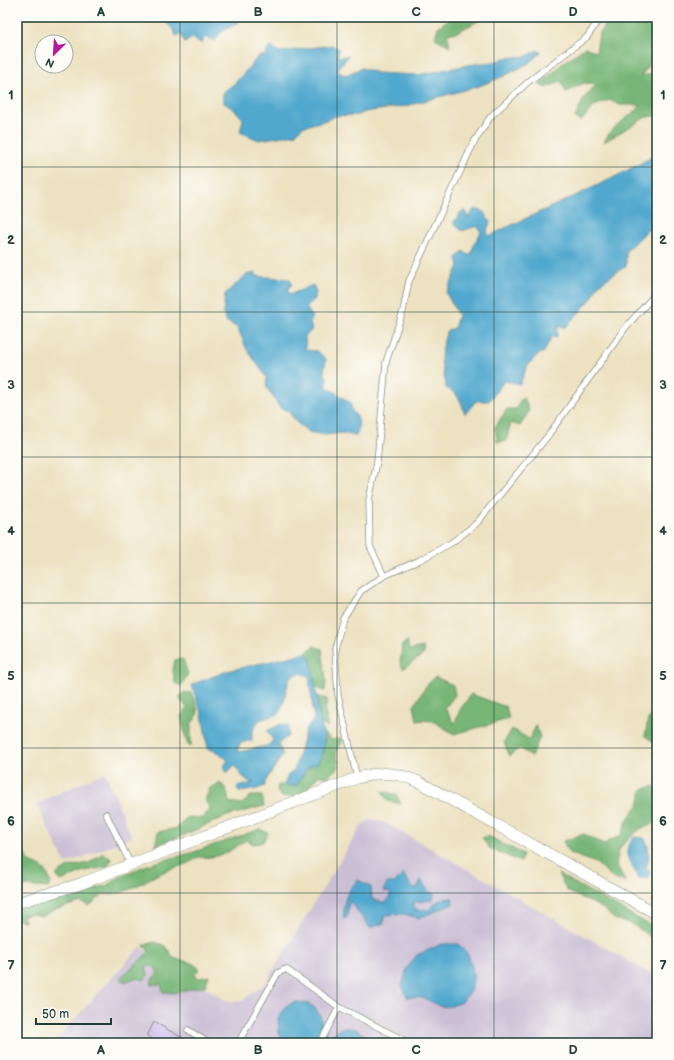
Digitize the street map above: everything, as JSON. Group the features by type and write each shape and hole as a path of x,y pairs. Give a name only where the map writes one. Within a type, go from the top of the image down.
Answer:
{"street":[{"path":"17,903 80,884 357,778 372,774 389,773 402,775 419,782 657,914"}],"lane":[{"path":"384,576 370,546 369,500 378,462 386,362 402,311 409,281 474,142 491,116 528,82 587,37 601,17"},
{"path":"357,778 338,694 335,649 343,618 361,591 384,576 420,560 452,543 476,524 547,437 626,327 657,292"},
{"path":"106,814 131,865"},
{"path":"238,1043 278,973 286,969 339,1007 409,1043"},
{"path":"320,1043 339,1007"},
{"path":"188,1030 204,1040 204,1043"},
{"path":"390,1043 394,1036"}],"shaded area":[{"path":"105,772 132,837 66,864 36,804"},
{"path":"369,820 378,820 391,826 657,977 657,1043 53,1043 140,947 227,1001 240,1002 264,985 362,825"}],"green space":[{"path":"452,17 486,17 457,32 447,34 450,46 435,38 438,27"},
{"path":"609,17 632,17 633,22 641,23 641,17 657,17 657,58 652,60 641,76 657,73 657,116 646,117 604,142 611,131 641,105 620,105 609,100 594,106 581,121 575,118 584,98 596,85 584,83 566,92 561,81 546,88 539,85 562,64 585,47 596,52 599,34"},
{"path":"524,398 529,411 520,426 511,423 506,441 497,442 495,427 507,409 517,409 520,400"},
{"path":"407,641 409,650 423,647 424,654 403,669 400,663 402,645"},
{"path":"313,646 322,649 326,680 325,691 316,688 311,659 306,653"},
{"path":"183,659 188,674 181,686 175,683 173,670 175,660"},
{"path":"435,677 453,685 455,695 445,708 454,724 460,710 471,694 506,707 509,719 454,734 433,721 417,720 414,706 426,686"},
{"path":"184,692 191,693 197,709 196,716 191,724 191,746 187,744 181,716 187,708 179,698"},
{"path":"317,696 327,699 325,713 328,723 327,727 321,724"},
{"path":"657,711 657,744 645,736 648,719"},
{"path":"536,726 540,737 531,757 520,748 509,756 504,742 512,729 529,739"},
{"path":"325,733 332,740 342,738 341,744 336,752 339,766 327,778 320,775 300,796 282,797 277,792 278,785 296,786 307,768 323,755"},
{"path":"220,783 226,788 229,802 242,804 251,796 262,796 264,806 227,816 155,846 158,832 177,828 187,817 203,818 210,808 205,800 210,788"},
{"path":"657,786 657,822 640,829 620,847 616,864 626,882 614,879 596,863 569,853 563,841 584,834 604,844 621,835 629,817 639,804 642,789"},
{"path":"382,791 396,794 401,804 388,801"},
{"path":"260,829 268,833 263,842 254,844 246,840 224,854 212,857 198,857 161,873 126,891 104,894 89,906 81,902 55,910 42,916 32,914 22,916 25,921 17,920 17,910 21,908 76,892 106,886 124,874 153,863 194,852"},
{"path":"488,836 523,854 521,862 489,848 482,838"},
{"path":"17,843 23,846 26,858 29,861 45,870 51,882 48,888 25,886 17,889"},
{"path":"103,853 112,859 107,867 84,871 61,881 56,875 68,867 89,863"},
{"path":"558,874 657,929 657,941 632,924 614,919 602,908 567,891"},
{"path":"155,942 166,946 173,958 192,963 200,969 194,974 199,978 209,976 205,986 173,993 163,992 161,984 151,985 153,978 158,973 154,966 146,966 148,975 144,980 136,978 124,982 120,978 149,952 144,945"}],"water":[{"path":"160,17 236,17 239,22 220,33 215,41 204,37 202,44 192,38 185,43 181,34 176,36 172,28"},
{"path":"332,45 339,49 337,57 348,56 344,62 339,65 338,72 345,75 362,68 377,73 418,75 479,63 491,63 505,58 527,56 537,50 541,52 529,63 502,77 479,86 406,106 365,112 358,115 335,116 327,120 302,127 296,134 259,140 240,132 243,119 237,112 223,102 223,92 234,84 259,56 265,56 269,47 281,52"},
{"path":"657,154 657,220 655,221 654,227 648,230 626,251 626,266 598,285 592,298 566,327 558,327 557,337 552,336 544,352 535,357 526,370 520,384 504,381 489,401 476,401 465,414 457,395 446,388 441,361 442,346 447,331 454,328 458,315 446,293 459,266 457,258 463,251 470,256 475,242 481,232 477,226 462,231 453,223 460,213 465,210 468,218 474,209 483,211 490,222 487,231 489,236 595,187"},
{"path":"255,273 257,276 290,279 292,284 287,290 291,294 313,285 316,291 315,299 306,307 312,316 310,323 312,330 305,336 306,350 317,351 326,359 324,372 327,377 327,388 351,403 352,411 358,419 356,436 342,433 325,435 309,432 297,423 288,411 280,408 266,386 267,378 246,348 238,328 226,321 223,314 225,294 246,275"},
{"path":"306,653 311,659 321,724 324,734 323,749 318,763 307,769 296,786 284,785 288,775 294,771 306,728 314,720 309,676 300,673 290,677 279,714 259,720 252,732 252,740 240,743 237,752 268,746 273,740 267,731 280,724 289,726 288,736 278,744 283,754 265,782 265,786 254,790 239,792 237,787 253,783 242,776 235,765 227,773 224,766 228,760 215,751 208,749 202,714 191,685 227,671"},
{"path":"634,837 644,838 646,841 649,856 646,867 650,872 649,878 639,878 630,862 628,849"},
{"path":"403,874 413,888 418,887 421,880 429,892 434,894 433,900 414,902 414,909 428,910 439,900 452,898 453,904 419,918 404,914 384,915 384,923 370,928 350,901 348,916 344,919 346,898 350,889 358,880 371,887 372,899 386,903 391,893 383,891 387,883 394,883"},
{"path":"442,944 458,944 468,955 473,970 472,985 469,992 459,1003 447,1007 440,1006 423,998 407,997 402,986 407,968 417,955"},
{"path":"294,1002 311,1005 321,1017 322,1030 313,1043 288,1043 279,1034 278,1018 287,1006"},
{"path":"342,1028 351,1028 358,1031 364,1035 369,1043 327,1043 335,1032"}],"building":[{"path":"154,1022 192,1043 160,1043 147,1036"}]}
